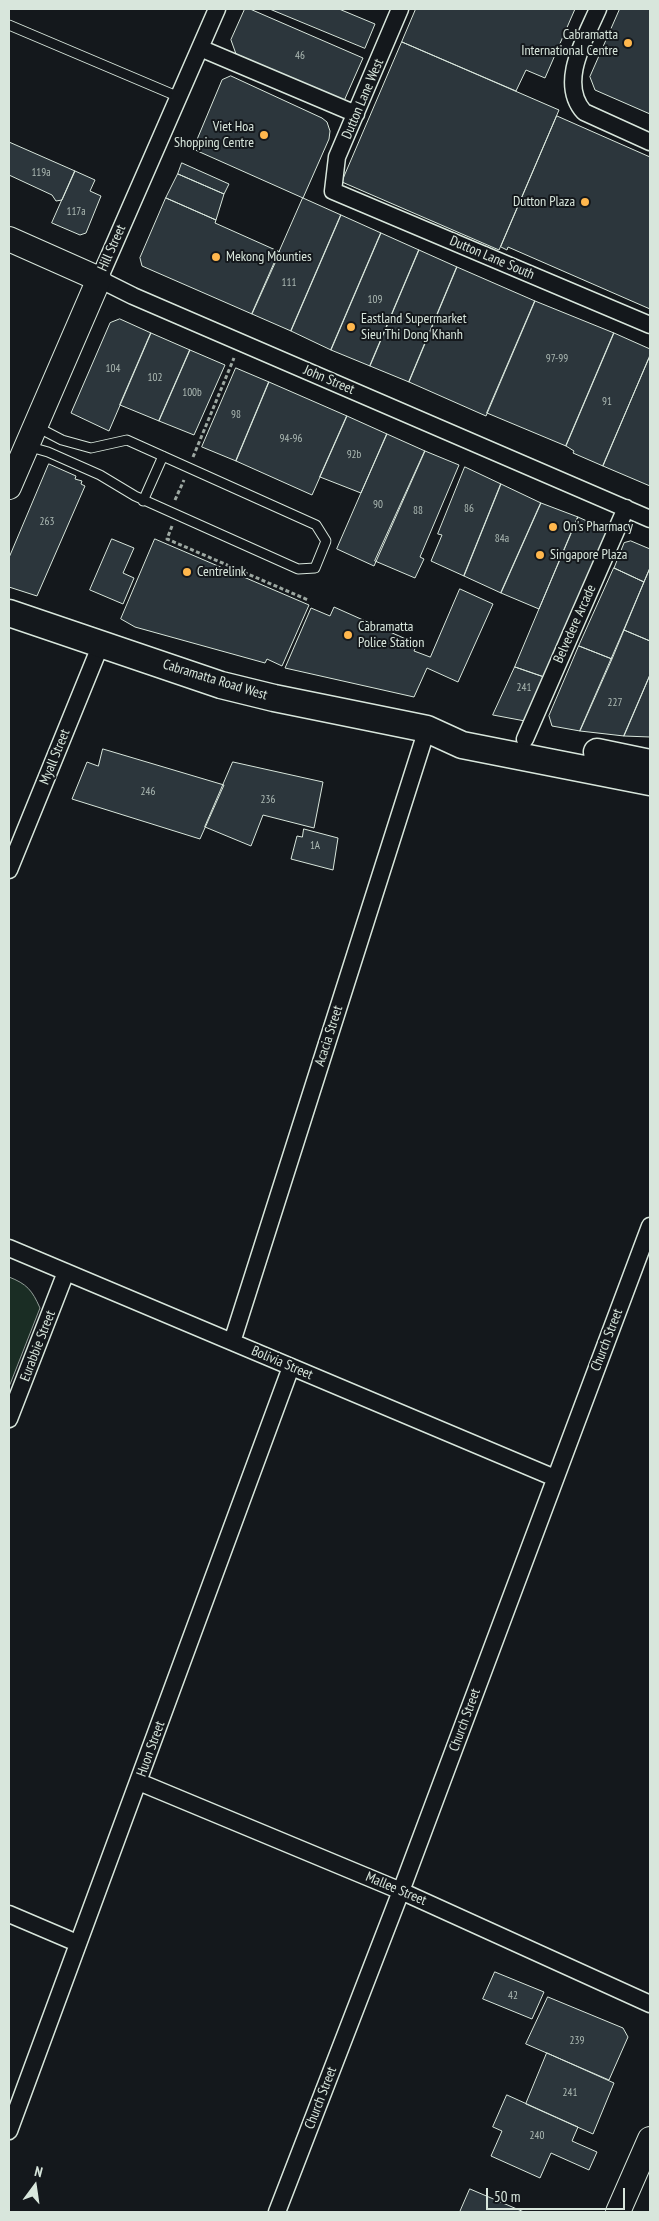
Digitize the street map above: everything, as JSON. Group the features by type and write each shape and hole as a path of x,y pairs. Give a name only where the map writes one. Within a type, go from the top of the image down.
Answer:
{"main road":[{"name":"Cabramatta Road West","path":"9,613 222,685 274,698 427,730 462,745 650,782"},
{"name":"Cabramatta Road West","path":"427,730 457,726 650,763"}],"street":[{"name":"Hill Street","path":"9,487 217,9"},
{"name":"Dutton Lane West","path":"333,191 337,157 400,9"},
{"path":"598,9 578,53 573,82 573,92 577,104 584,112 650,142"},
{"path":"200,48 356,114"},
{"name":"Dutton Lane South","path":"333,191 650,325"},
{"name":"John Street","path":"9,239 133,296 650,519"},
{"name":"Belvedere Arcade","path":"525,739 626,508"},
{"name":"Myall Street","path":"9,870 101,644"},
{"name":"Acacia Street","path":"232,1342 427,730"},
{"name":"Cabramatta Road West","path":"610,755 650,757"},
{"name":"Church Street","path":"277,2212 402,1891 650,1226"},
{"name":"Bolivia Street","path":"9,1248 555,1478"},
{"name":"Eurabbie Street","path":"9,1420 66,1272"},
{"name":"Huon Street","path":"9,2131 291,1366"},
{"name":"Mallee Street","path":"139,1782 402,1891 650,2004"},
{"path":"9,1914 77,1943"},
{"path":"618,2212 650,2139"}],"lane":[{"path":"9,25 179,98"},
{"path":"30,436 62,440 92,448 127,440 316,526 326,541 314,568 298,569 143,500 100,475 48,452 30,436"},
{"path":"143,500 163,456"}],"path":[{"path":"196,448 234,358"},
{"path":"173,504 184,480"},
{"path":"173,525 167,540 308,600"}],"green space":[{"path":"9,1277 28,1288 40,1308 9,1387"}],"building":[{"path":"245,9 250,9 363,58 344,101 236,54 231,40"},
{"path":"270,9 339,9 375,24 365,48"},
{"path":"416,9 575,9 545,78 526,70 516,91 402,42"},
{"name":"Cabramatta International Centre","path":"620,9 650,9 650,114 595,90 590,77"},
{"path":"402,42 559,110 499,250 342,182"},
{"name":"Viet Hoa Shopping Centre","path":"231,76 327,122 330,131 329,139 303,198 193,149 222,80"},
{"name":"Dutton Plaza","path":"557,116 650,157 650,309 508,247 507,250 501,247"},
{"path":"9,142 75,171 62,200 56,201 52,195 9,175"},
{"path":"182,163 229,184 224,194 178,174"},
{"path":"75,171 95,180 90,191 101,196 86,233 80,235 52,223"},
{"path":"178,174 224,194 216,220 166,198"},
{"path":"166,198 216,220 215,223 280,252 252,314 142,266 140,258"},
{"path":"303,198 341,215 291,331 252,314"},
{"path":"341,215 381,233 331,350 291,331"},
{"path":"381,233 419,250 370,366 331,350"},
{"path":"419,250 457,267 409,382 370,366"},
{"path":"457,267 535,301 486,416 409,382"},
{"path":"535,301 614,333 566,446 487,413"},
{"path":"120,319 151,333 109,431 71,413 110,323"},
{"path":"151,333 190,350 159,421 120,405"},
{"path":"614,333 650,349 650,355 603,466 573,453 574,451 566,446"},
{"path":"190,350 225,365 194,435 159,421"},
{"path":"650,359 650,486 603,466"},
{"path":"236,368 269,382 236,461 202,447"},
{"path":"269,382 347,416 312,495 236,461"},
{"path":"347,416 387,434 361,493 320,477"},
{"path":"387,434 425,451 374,566 337,549"},
{"path":"425,451 459,465 420,557 424,559 415,578 375,561"},
{"path":"49,464 76,476 75,479 82,481 81,484 85,486 37,596 9,587 9,558"},
{"path":"465,467 501,484 464,576 431,561 442,535 438,534"},
{"path":"501,484 541,503 501,593 464,576"},
{"name":"Singapore Plaza","path":"541,503 578,517 539,609 501,593"},
{"path":"578,517 611,532 547,678 515,667"},
{"path":"112,539 134,548 123,573 134,578 123,604 90,590"},
{"name":"Centrelink","path":"155,539 309,605 282,666 267,659 265,663 135,627 121,619"},
{"path":"631,541 650,549 650,568 644,582 614,568 624,543"},
{"path":"614,568 644,582 612,659 579,646"},
{"path":"650,568 650,641 624,630"},
{"name":"Cabramatta Police Station","path":"460,589 493,604 458,682 427,668 414,697 285,668 311,608 330,616 334,607 417,644 414,651 430,657"},
{"path":"624,630 650,641 650,675 624,736 580,731"},
{"path":"579,646 612,659 580,731 552,726 549,716"},
{"path":"515,667 547,678 525,721 493,715"},
{"path":"650,675 650,737 624,736"},
{"path":"103,749 224,785 200,839 72,799 87,762 98,766"},
{"path":"233,762 323,782 314,828 263,815 251,846 205,827"},
{"path":"304,829 338,838 333,870 291,859 297,836 302,837"},
{"path":"495,1972 544,1992 532,2019 483,1999"},
{"path":"548,1997 623,2028 628,2037 609,2080 526,2044"},
{"path":"547,2053 614,2083 593,2134 526,2104"},
{"path":"507,2095 578,2127 572,2141 597,2152 589,2170 551,2153 540,2178 491,2156 502,2131 493,2127"},
{"path":"470,2189 524,2212 460,2212"}],"place":[{"name":"Cabramatta International Centre","path":"628,43"},
{"name":"Viet Hoa Shopping Centre","path":"264,135"},
{"name":"Dutton Plaza","path":"585,202"},
{"name":"Mekong Mounties","path":"216,257"},
{"name":"Eastland Supermarket Sieu Thi Dong Khanh","path":"351,327"},
{"name":"On's Pharmacy","path":"553,527"},
{"name":"Singapore Plaza","path":"540,555"},
{"name":"Centrelink","path":"187,572"},
{"name":"Cabramatta Police Station","path":"348,635"}]}
